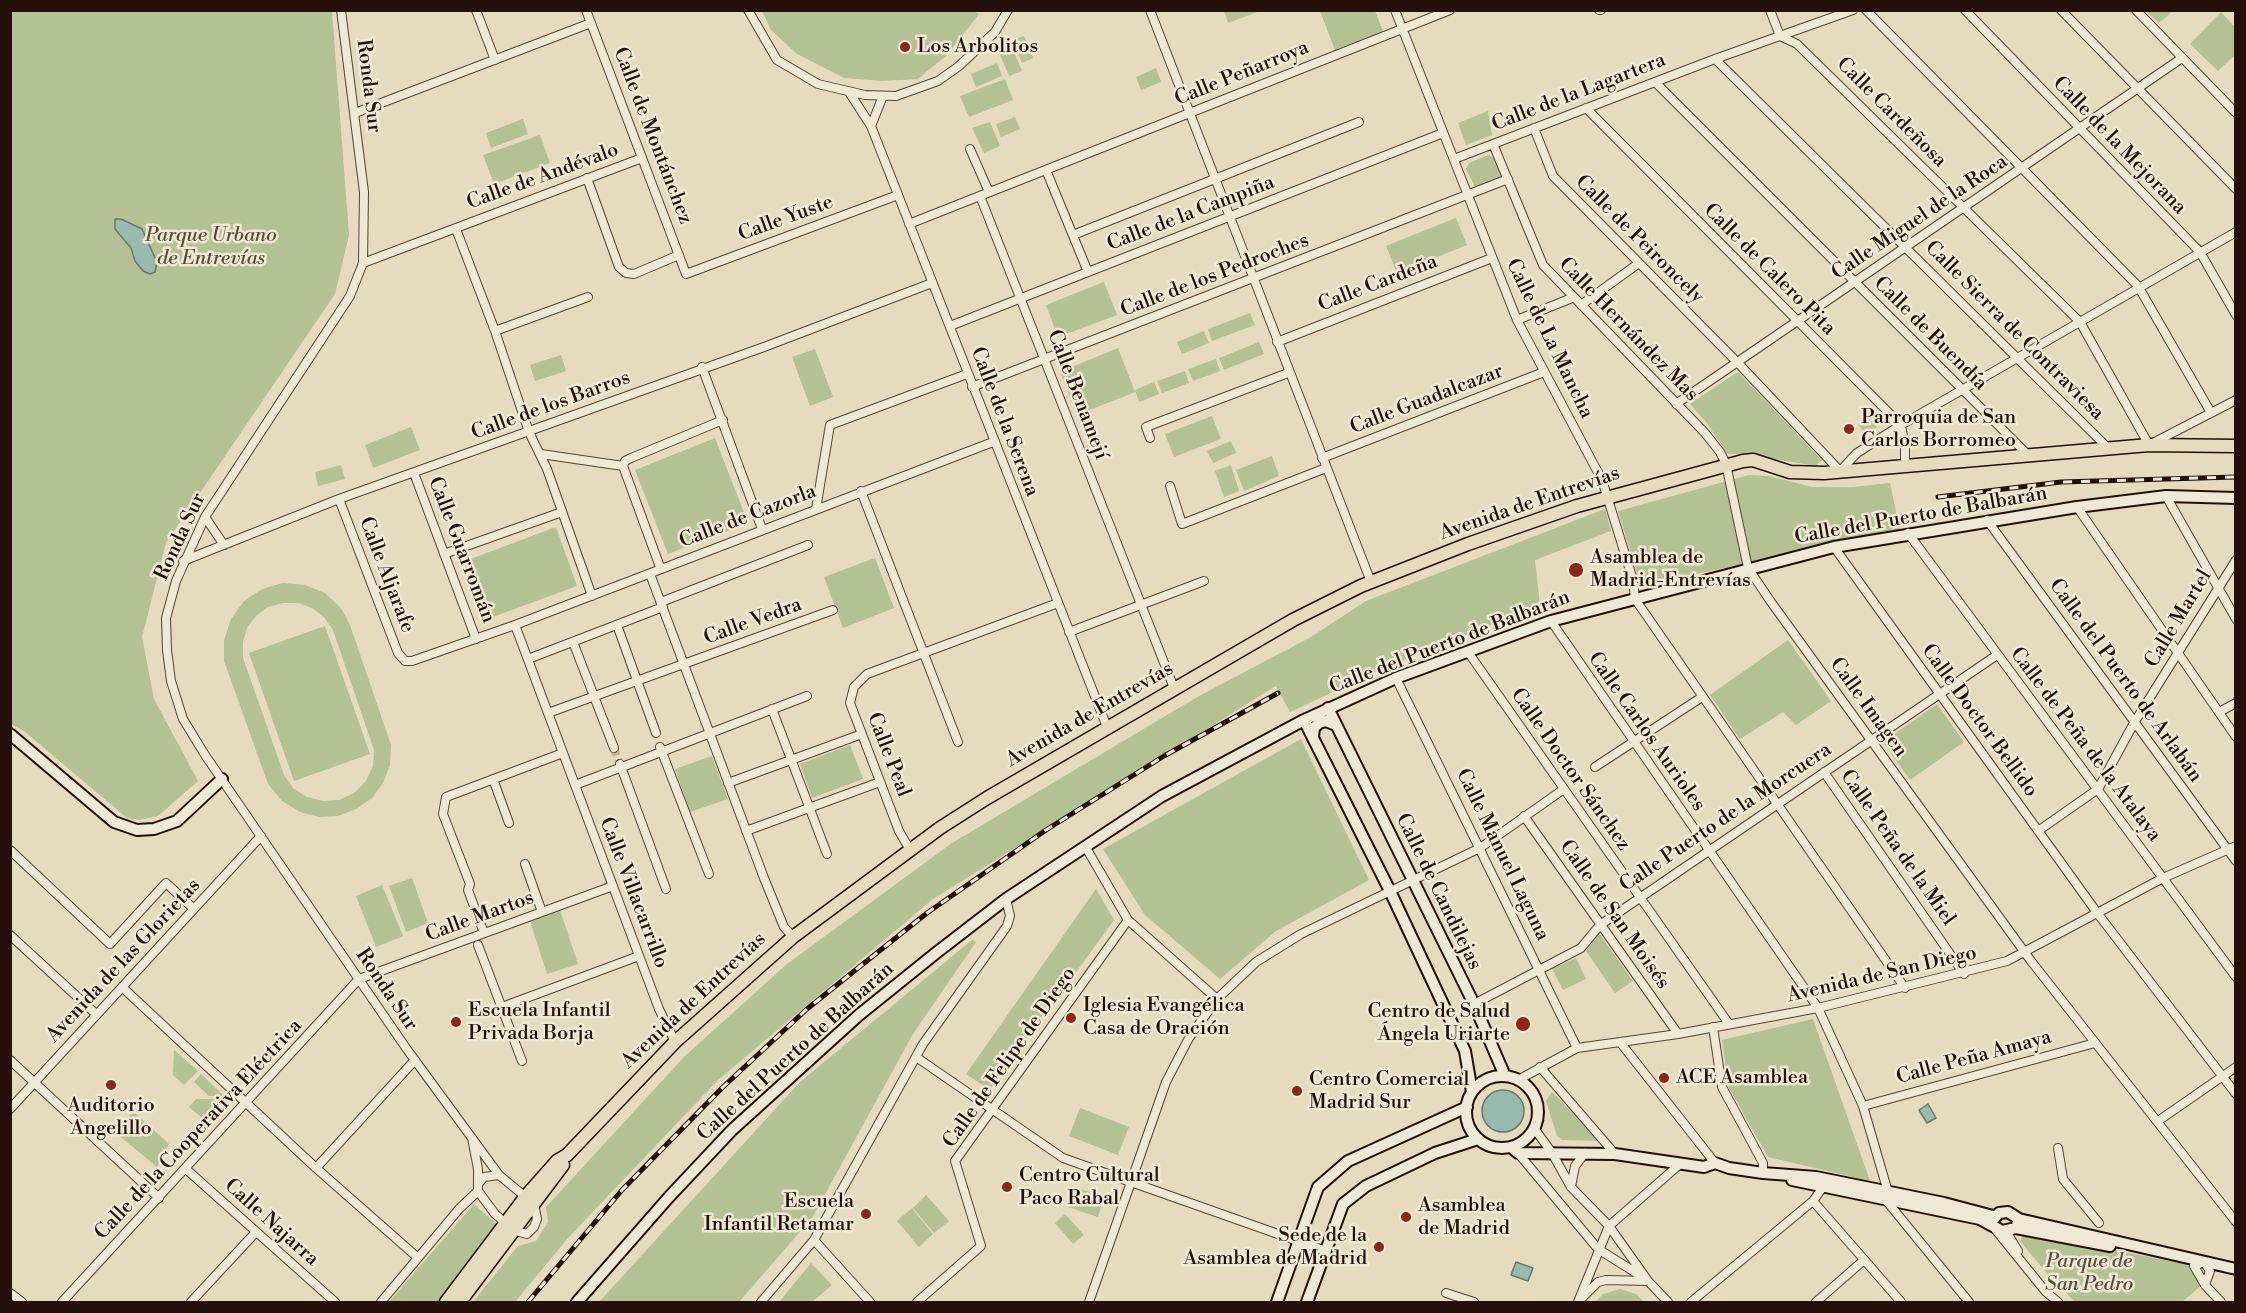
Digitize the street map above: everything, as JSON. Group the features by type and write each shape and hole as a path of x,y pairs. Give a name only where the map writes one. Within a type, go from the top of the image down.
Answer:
{"main road":[{"path":"1840,471 2149,445 2235,446"},
{"name":"Avenida de Entrevías","path":"460,1302 530,1200 561,1169 567,1155 675,1042 793,937 910,850 987,798 1293,620 1371,582 1468,543 1607,497 1726,464 1753,460 1790,472 1840,471"},
{"name":"Avenida de Entrevías","path":"446,1302 510,1228"}],"street":[{"name":"Ronda Sur","path":"341,10 364,192 363,263 350,297 205,516 183,561 166,618 171,681 183,719 415,1060 499,1175 530,1200"},
{"path":"476,10 495,60"},
{"name":"Calle de Montánchez","path":"586,10 686,274"},
{"path":"748,10 777,60 818,84 849,92 884,96 896,96 938,81 980,48 1008,10"},
{"path":"1150,10 1288,373 1371,582"},
{"name":"Calle de La Mancha","path":"1395,10 1517,320 1602,480 1634,580 1635,598"},
{"name":"Calle Peñarroya","path":"980,196 1450,10"},
{"path":"1770,10 1780,36 1853,10"},
{"path":"1866,10 2138,286 2210,411"},
{"name":"Calle de la Mejorana","path":"1965,10 2200,252 2235,315"},
{"path":"2061,10 2235,189"},
{"path":"2136,10 2235,113"},
{"path":"355,113 591,23"},
{"name":"Calle de la Lagartera","path":"1454,159 1780,36"},
{"name":"Calle Cardeñosa","path":"1780,36 1797,44 2080,322 2149,445"},
{"name":"Calle Miguel de la Roca","path":"1676,404 2182,58"},
{"name":"Calle Sierra de Contraviesa","path":"1715,59 1907,246 2110,450"},
{"name":"Calle de Buendía","path":"1655,82 2029,456"},
{"name":"Calle de la Serena","path":"849,92 871,126 993,442 1107,727"},
{"path":"871,126 884,96"},
{"name":"Calle de Calero Pita","path":"1586,108 1901,425"},
{"path":"1073,236 1359,122"},
{"name":"Calle de Peironcely","path":"1534,128 1553,176 1738,363 1840,471"},
{"name":"Calle de la Campiña","path":"950,326 1443,134"},
{"name":"Calle Hernández Mas","path":"1493,144 1543,265 1572,298 1714,443 1726,464"},
{"path":"970,149 989,192"},
{"name":"Calle de Andévalo","path":"363,263 642,158"},
{"path":"1046,170 1088,272"},
{"path":"587,178 620,267 626,273 634,274 679,255"},
{"name":"Calle de los Pedroches","path":"972,387 1508,179"},
{"name":"Calle Yuste","path":"686,274 898,195"},
{"path":"909,224 980,196"},
{"name":"Calle Benamejí","path":"980,196 1173,688"},
{"path":"456,228 495,331 529,432 541,454 592,596"},
{"path":"1840,471 1857,453 1901,425 2235,232"},
{"name":"Calle Cardeña","path":"1277,342 1492,258"},
{"path":"1581,305 1639,263"},
{"name":"Calle de los Barros","path":"183,561 339,499 529,432 702,367 764,347 932,283"},
{"path":"495,331 588,297"},
{"path":"1517,320 1572,298"},
{"path":"702,367 762,529"},
{"name":"Calle Guadalcazar","path":"1322,458 1544,372"},
{"path":"1150,438 1146,427 1288,373"},
{"path":"816,509 830,425 968,374"},
{"path":"2149,445 2210,411 2235,400"},
{"path":"660,567 623,466 625,461 723,420"},
{"path":"1901,425 1905,465"},
{"name":"Calle de Cazorla","path":"405,661 418,660 515,625 650,574 660,567 993,442"},
{"path":"541,454 623,466"},
{"name":"Calle Imagen","path":"1726,464 1748,568 2025,952 2235,1222"},
{"path":"1170,486 1182,524 1326,468"},
{"name":"Calle Guarromán","path":"414,473 476,639"},
{"path":"861,491 958,742"},
{"path":"2166,496 2235,619"},
{"name":"Calle del Puerto de Balbarán","path":"577,1302 654,1213 732,1130 859,1015 1006,899 1084,846 1162,796 1328,708 1396,678 1551,621 1834,547 1987,520 2166,496 2235,498"},
{"name":"Calle Aljarafe","path":"339,499 398,653 405,661"},
{"path":"2077,507 2235,737"},
{"path":"444,554 562,512"},
{"path":"205,516 224,545"},
{"name":"Calle del Puerto de Arlabán","path":"1987,520 2134,723 2231,847 2235,861"},
{"name":"Calle de Peña de la Atalaya","path":"1908,533 2235,977"},
{"path":"528,659 617,625 808,545"},
{"name":"Calle Doctor Bellido","path":"1834,547 1938,695 2098,914 2235,1094"},
{"name":"Calle Martel","path":"2038,831 2098,789 2134,723 2235,560"},
{"name":"Calle Vedra","path":"650,574 746,831 784,927 793,937"},
{"path":"1069,632 1204,581"},
{"path":"1635,598 1905,988"},
{"path":"923,653 1058,603"},
{"name":"Calle Vedra","path":"685,665 833,610"},
{"name":"Calle Carlos Aurioles","path":"1551,621 1818,1008 1863,1106 1885,1195"},
{"name":"Calle Villacarrillo","path":"515,625 659,1010 675,1042"},
{"path":"617,625 656,733"},
{"path":"573,642 614,748"},
{"name":"Calle Doctor Sánchez","path":"1468,652 1729,1024"},
{"name":"Calle Peal","path":"910,850 899,831 850,704 850,696 860,680 867,674 923,653"},
{"name":"Calle Puerto de la Morcuera","path":"1474,1004 1581,948 1600,925 1777,802 1997,655"},
{"path":"548,713 685,665"},
{"name":"Calle Manuel Laguna","path":"1396,678 1577,1048"},
{"path":"575,785 620,765 710,735 807,696"},
{"path":"1595,767 1702,697"},
{"path":"2219,712 2235,703"},
{"name":"Calle de Candilejas","path":"1328,708 1474,1004 1505,1076"},
{"path":"772,710 827,854"},
{"path":"1304,720 1390,891 1465,1051 1472,1092"},
{"path":"1313,739 1314,728 1318,723 1326,721 1336,725"},
{"path":"10,734 114,822 136,830 154,829 177,821 222,779"},
{"path":"728,783 862,734"},
{"path":"661,750 709,874"},
{"path":"484,933 468,890 470,884 443,814 446,797 563,753"},
{"path":"620,765 666,889"},
{"name":"Calle Peña de la Miel","path":"1824,772 1964,974"},
{"path":"493,779 509,823"},
{"path":"746,831 880,782"},
{"path":"1089,1302 1166,1083 1189,1038 1217,999 1256,962 1301,934 1480,848 1564,789"},
{"name":"Calle de San Moisés","path":"1524,816 1678,1034"},
{"name":"Avenida de las Glorietas","path":"10,1108 261,836"},
{"path":"1084,846 1128,920 1217,999"},
{"name":"Avenida de San Diego","path":"1518,1080 1577,1048 1678,1034 1818,1008 1964,974 2007,961 2163,878 2231,847"},
{"path":"10,850 110,944 166,883 194,909"},
{"path":"525,864 542,912"},
{"name":"Calle Martos","path":"359,979 613,886"},
{"path":"761,1302 814,1240 916,1057 1007,926 1010,916 1006,899"},
{"name":"Calle de Felipe de Diego","path":"917,1302 981,1246 955,1161 1128,920"},
{"path":"10,935 96,1014"},
{"name":"Calle Martos","path":"478,945 522,1060"},
{"path":"502,1007 639,956"},
{"name":"Calle de la Cooperativa Eléctrica","path":"62,1302 359,979"},
{"path":"122,987 316,1168 417,1257"},
{"path":"1713,1027 1722,1087 1762,1163 1763,1173"},
{"path":"1620,1042 1715,1163 1729,1168 1885,1195 2003,1225 2143,1251 2235,1276"},
{"name":"Calle Peña Amaya","path":"1863,1106 2095,1043"},
{"path":"916,1057 1063,1158 1326,1251"},
{"path":"10,1060 159,1198"},
{"path":"316,1168 415,1060"},
{"path":"1540,1067 1615,1154"},
{"path":"2158,1121 2235,1067"},
{"path":"1514,1150 1534,1128 1538,1115 1536,1100 1529,1088 1518,1080 1505,1076 1482,1082 1472,1092 1467,1107 1468,1124 1478,1139 1496,1148 1514,1150 1552,1152 1615,1154 1704,1167 1715,1163"},
{"path":"1276,1302 1318,1187 1348,1161 1467,1107"},
{"path":"1534,1128 1552,1152 1571,1187 1608,1226 1648,1281 1668,1302"},
{"name":"Ronda Sur","path":"471,1135 479,1187 488,1207 510,1228"},
{"path":"1307,1302 1343,1204 1366,1186 1435,1153 1478,1139"},
{"path":"2058,1148 2063,1179 2099,1222"},
{"path":"1514,1150 1598,1249 1648,1281"},
{"path":"1571,1187 1575,1166 1585,1153"},
{"path":"1579,1302 1608,1226 1680,1164"},
{"name":"Calle Najarra","path":"186,1169 335,1302"},
{"path":"381,1302 479,1187 484,1177 499,1175"},
{"path":"1826,1184 1857,1184 1917,1206 2003,1225 2046,1292 2058,1302"},
{"path":"1690,1302 1813,1201 1826,1184"},
{"path":"1885,1195 1914,1238 1969,1302"},
{"path":"1813,1201 1901,1302"},
{"path":"191,1302 256,1232"},
{"path":"814,1240 870,1302"},
{"path":"1816,1302 1864,1260"},
{"path":"2203,1266 2235,1269"},
{"path":"2203,1266 2205,1285 2221,1302"},
{"path":"2203,1266 2205,1285"},
{"path":"1579,1302 1598,1282 1606,1280 1648,1281"},
{"path":"10,1293 22,1302"},
{"path":"1446,1293 1474,1302"}],"green space":[{"path":"973,10 979,14 947,55 918,79 882,81 844,78 797,54 771,30 762,11"},
{"name":"Parque Urbano de Entrevías","path":"11,11 332,11 349,235 335,294 166,543 142,637 154,699 198,781 158,816 139,820 127,818 24,731 11,724"},
{"path":"1224,11 1260,11 1228,23"},
{"path":"1320,11 1375,11 1383,31 1335,50"},
{"path":"2146,11 2173,11 2159,23"},
{"path":"2221,12 2235,27 2236,54 2218,71 2190,44"},
{"path":"1024,36 1033,58 1022,63 1013,40"},
{"path":"1011,45 1022,71 1009,76 998,50"},
{"path":"997,63 1002,76 976,87 971,74"},
{"path":"1156,68 1161,82 1141,90 1136,77"},
{"path":"1005,79 1013,100 969,117 960,96"},
{"path":"1488,111 1492,135 1466,145 1458,123"},
{"path":"1015,117 1020,129 1001,137 996,124"},
{"path":"523,119 528,134 491,148 486,133"},
{"path":"990,122 1000,146 984,153 972,128"},
{"path":"540,135 550,163 494,184 483,155"},
{"path":"1488,155 1494,158 1501,177 1499,181 1476,189 1466,169 1469,163"},
{"path":"1456,218 1467,245 1407,269 1411,279 1401,283 1386,246"},
{"path":"1104,282 1117,315 1058,337 1046,305"},
{"path":"1250,313 1255,325 1212,341 1208,329"},
{"path":"1204,331 1209,343 1182,354 1177,342"},
{"path":"1259,342 1264,354 1224,370 1219,358"},
{"path":"1118,348 1135,392 1077,415 1060,372"},
{"path":"815,349 833,397 810,406 792,357"},
{"path":"561,355 566,371 535,381 530,365"},
{"path":"1216,359 1220,371 1193,381 1188,369"},
{"path":"1185,371 1189,383 1162,393 1157,381"},
{"path":"1739,373 1822,460 1815,466 1747,454 1727,454 1707,423 1690,404"},
{"path":"1154,382 1159,394 1139,402 1135,390"},
{"path":"1212,416 1221,439 1174,457 1165,434"},
{"path":"1867,417 1877,427 1866,434 1858,425"},
{"path":"411,427 420,450 373,468 365,445"},
{"path":"715,438 748,523 668,554 635,470"},
{"path":"1231,441 1236,453 1213,463 1207,451"},
{"path":"1272,456 1279,476 1244,491 1236,470"},
{"path":"341,465 345,479 318,486 315,472"},
{"path":"1231,465 1239,491 1224,497 1215,471"},
{"path":"1749,475 1769,476 1812,487 1853,487 1890,483 1900,530 1641,586 1618,511"},
{"path":"1605,509 1611,531 1535,560 1540,606 1391,665 1290,712 1276,686 933,899 718,1080 568,1238 515,1302 473,1302 518,1246 536,1241 548,1222 546,1207 685,1056 787,964 952,843 1199,696 1311,637 1366,601"},
{"path":"556,527 577,586 482,621 460,563"},
{"path":"875,558 894,608 843,628 824,577"},
{"path":"283,583 305,585 325,593 341,608 350,625 391,745 390,765 383,783 372,798 356,809 338,816 319,817 300,812 282,801 268,784 224,661 224,640 231,619 244,601 262,589","holes":["283,603 298,603 312,608 324,617 333,630 374,750 373,766 366,781 354,793 339,800 323,801 307,797 293,788 284,775 243,658 243,642 247,628 256,616 268,607"]},
{"path":"325,626 370,754 294,781 249,653"},
{"path":"1788,640 1831,701 1796,725 1783,712 1740,739 1710,695"},
{"path":"1937,704 1964,742 1910,780 1883,742"},
{"path":"1301,739 1369,880 1276,931 1220,979 1145,915 1103,849"},
{"path":"850,745 863,779 812,798 800,764"},
{"path":"712,756 728,799 690,812 675,769"},
{"path":"412,878 428,923 406,932 389,886"},
{"path":"382,885 403,936 376,947 356,896"},
{"path":"1096,889 1114,920 990,1090 966,1074"},
{"path":"560,910 578,964 547,974 530,921"},
{"path":"1599,933 1633,981 1615,993 1586,951"},
{"path":"972,940 976,942 913,1034 812,1218 739,1302 599,1302 800,1082"},
{"path":"1576,958 1586,979 1563,990 1552,969"},
{"path":"1813,1019 1870,1181 1768,1157 1729,1088 1722,1040"},
{"path":"174,1050 198,1071 184,1085 173,1075"},
{"path":"201,1074 222,1096 209,1096 194,1082"},
{"path":"1552,1092 1602,1141 1562,1140 1557,1136 1546,1101"},
{"path":"196,1099 220,1099 222,1101 204,1120 189,1107"},
{"path":"1080,1108 1129,1127 1118,1155 1069,1136"},
{"path":"134,1112 169,1144 157,1167 111,1129"},
{"path":"1072,1186 1104,1197 1098,1217 1065,1206"},
{"path":"926,1195 949,1221 934,1233 913,1208"},
{"path":"474,1204 499,1226 439,1302 389,1302"},
{"path":"912,1208 933,1234 919,1247 897,1221"},
{"path":"1065,1214 1084,1235 1073,1244 1055,1223"},
{"name":"Parque de San Pedro","path":"2025,1232 2184,1264 2193,1267 2203,1284 2182,1302 2075,1302 2050,1277 2020,1241"},
{"path":"811,1263 832,1285 812,1302 779,1302"},
{"path":"1620,1289 1636,1294 1644,1302 1595,1302 1603,1294"}],"water":[{"path":"115,219 121,219 142,229 157,262 155,272 150,274 143,271 135,261 131,248 115,229"},
{"path":"1503,1090 1511,1091 1518,1096 1523,1103 1523,1119 1518,1126 1511,1131 1503,1132 1495,1131 1488,1126 1483,1119 1482,1111 1483,1103 1488,1096 1495,1091"},
{"path":"1928,1104 1936,1118 1927,1123 1919,1110"},
{"path":"1516,1262 1533,1268 1528,1281 1511,1275"}],"tunnel":[{"path":"614,748 619,763"}],"railway":[{"path":"1938,497 2061,482 2236,477"},
{"path":"528,1302 622,1190 723,1087 807,1009 927,913 1046,830 1164,756 1278,693"}],"place":[{"name":"Los Arbolitos","path":"905,47"},
{"name":"Parroquia de San Carlos Borromeo","path":"1849,429"},
{"name":"Asamblea de Madrid-Entrevías","path":"1576,570"},
{"name":"Iglesia Evangélica Casa de Oración","path":"1071,1018"},
{"name":"Escuela Infantil Privada Borja","path":"456,1022"},
{"name":"Centro de Salud Ángela Uriarte","path":"1523,1024"},
{"name":"ACE Asamblea","path":"1664,1078"},
{"name":"Auditorio Angelillo","path":"111,1085"},
{"name":"Centro Comercial Madrid Sur","path":"1297,1091"},
{"name":"Centro Cultural Paco Rabal","path":"1007,1187"},
{"name":"Escuela Infantil Retamar","path":"866,1214"},
{"name":"Asamblea de Madrid","path":"1406,1217"},
{"name":"Sede de la Asamblea de Madrid","path":"1379,1247"}]}
